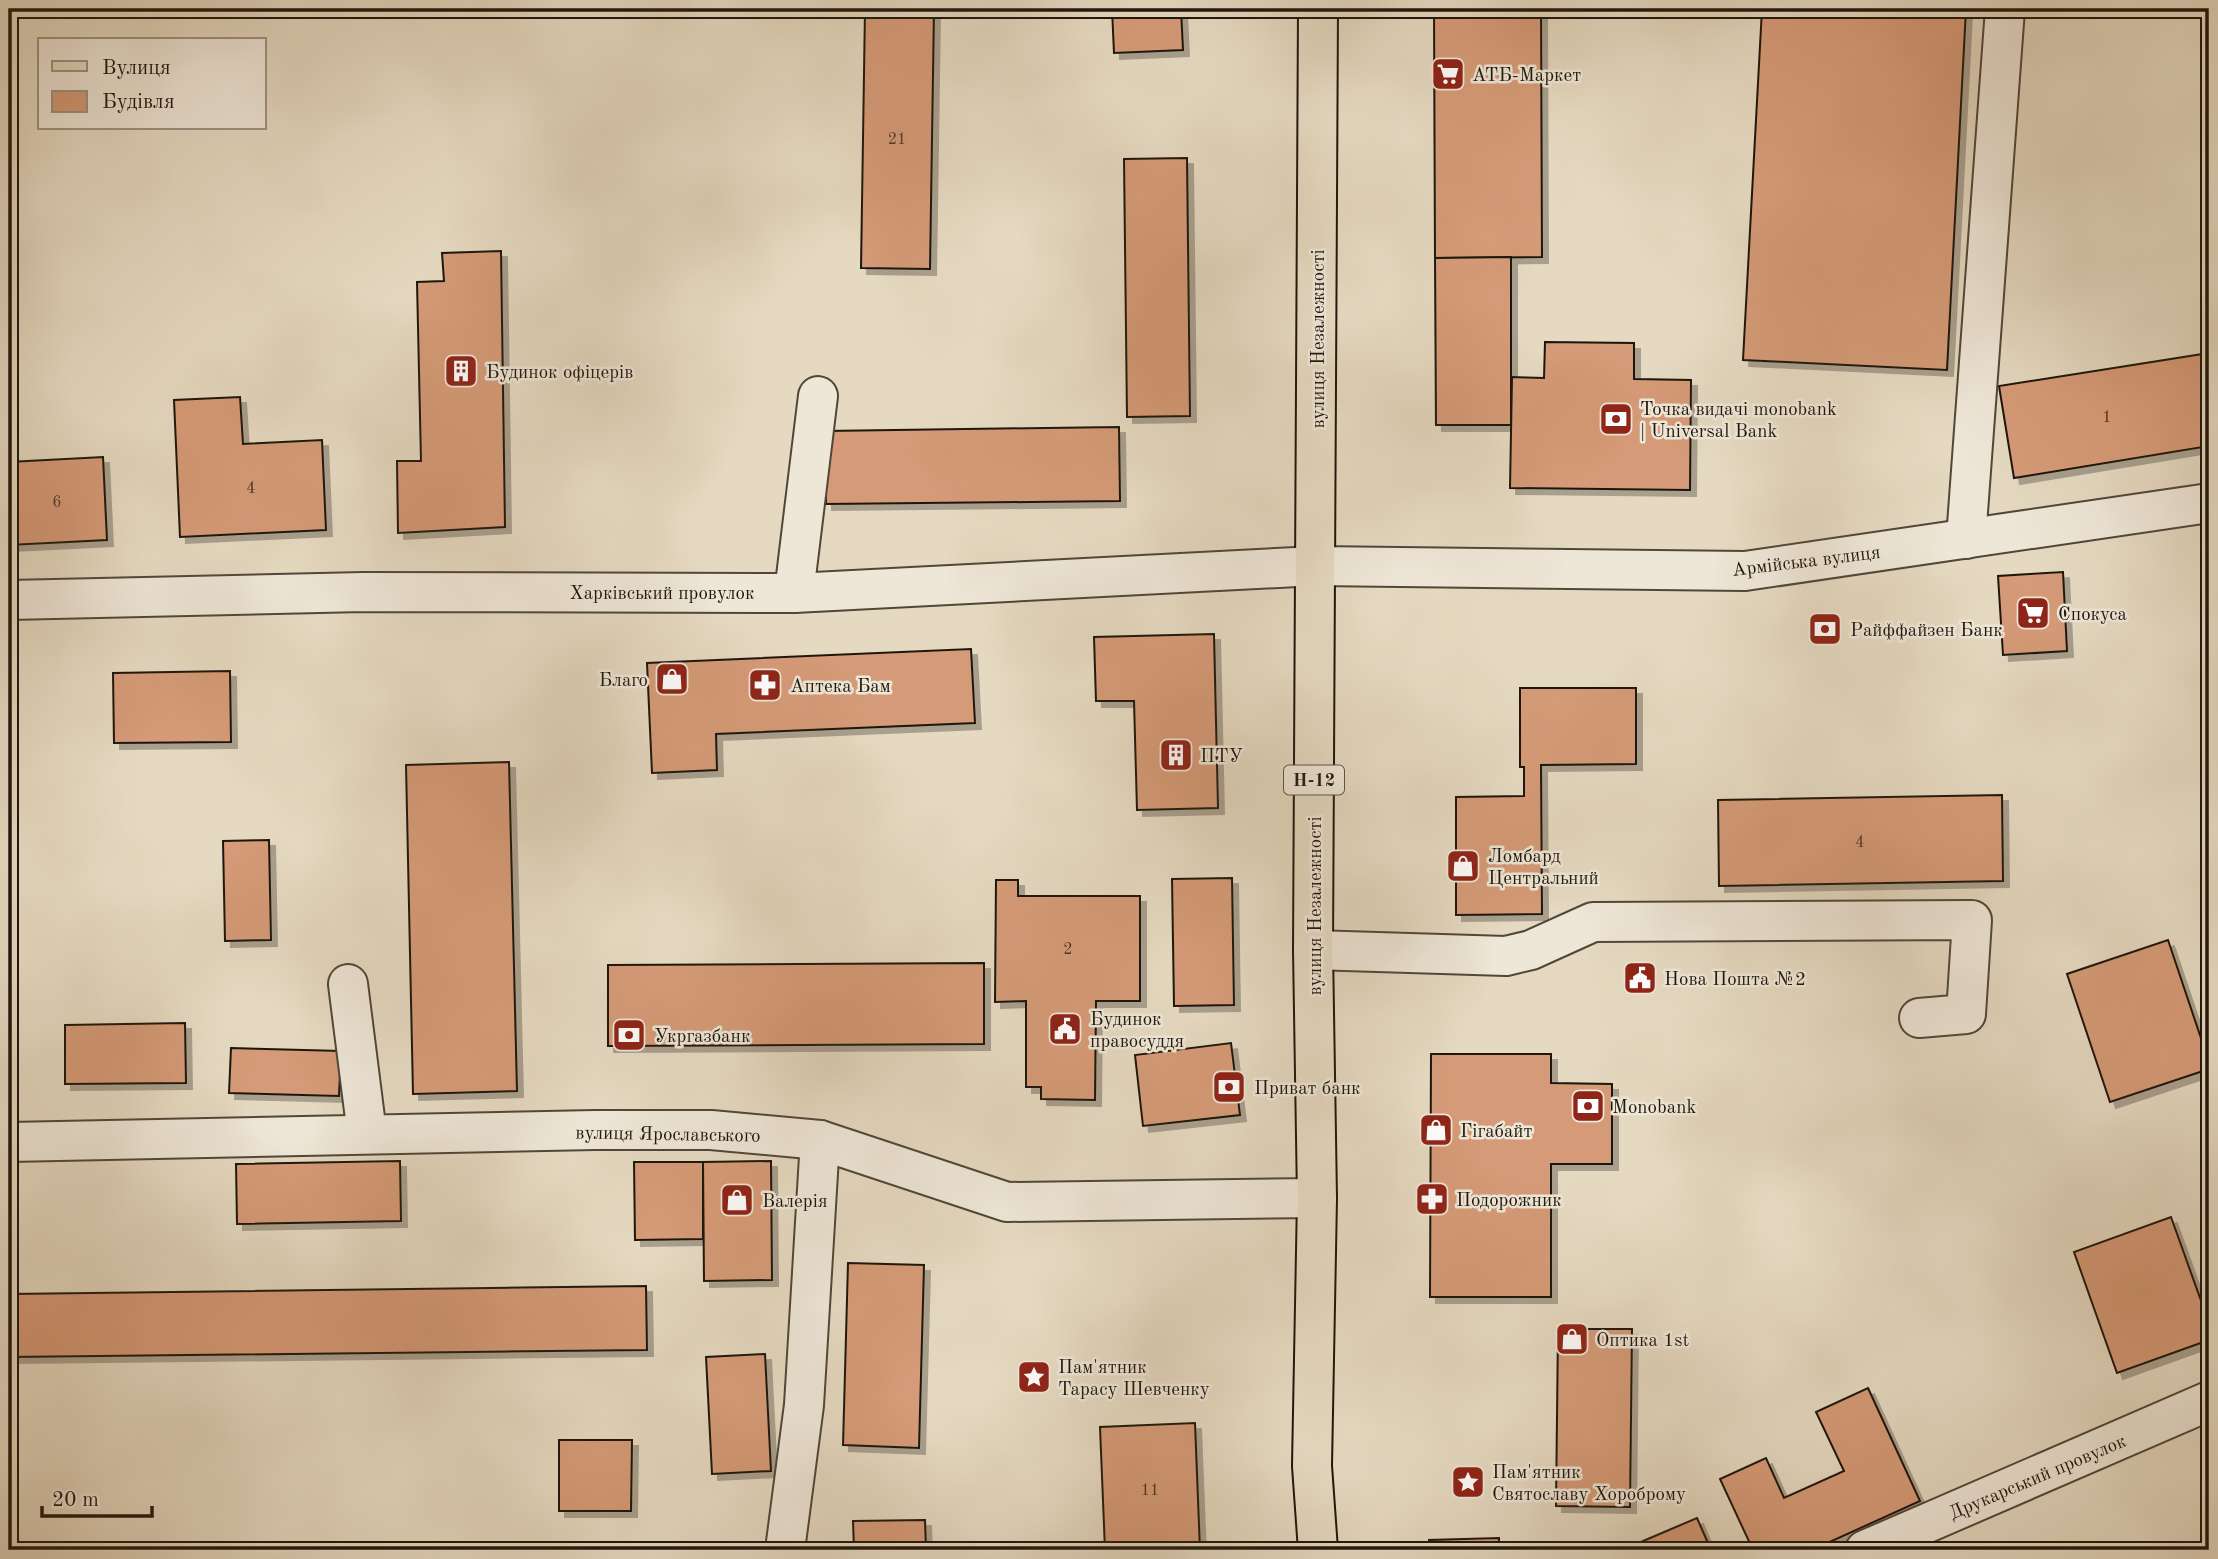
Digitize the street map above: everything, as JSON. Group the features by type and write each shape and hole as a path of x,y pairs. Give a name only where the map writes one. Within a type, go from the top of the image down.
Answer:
{"main road":[{"name":"вулиця Незалежності","path":"1318,9 1313,950 1317,1198 1312,1466 1318,1550"}],"street":[{"path":"1966,539 2006,9"},
{"path":"794,593 818,396"},
{"name":"Армійська вулиця","path":"1316,566 1745,571 2209,503"},
{"name":"Харківський провулок","path":"9,600 363,592 794,593 1316,566"},
{"path":"1313,950 1506,956 1531,950 1593,922 1972,920 1966,1014 1919,1018"},
{"path":"348,984 367,1134"},
{"name":"вулиця Ярославського","path":"9,1142 595,1129 698,1130 820,1140 1007,1202 1317,1198"},
{"path":"785,1550 804,1405 820,1140"},
{"name":"Друкарський провулок","path":"1865,1550 2209,1401"}],"building":[{"path":"865,9 934,9 930,269 861,268"},
{"path":"1112,9 1181,9 1183,50 1114,53"},
{"path":"1434,9 1541,9 1542,257 1435,258"},
{"path":"1762,9 1966,9 1947,370 1743,360"},
{"path":"1187,158 1190,416 1127,417 1124,159"},
{"name":"Будинок офіцерів","path":"501,251 505,527 398,533 397,461 421,461 417,282 444,281 442,253"},
{"path":"1511,257 1511,425 1436,425 1435,258"},
{"path":"1545,342 1634,343 1634,379 1691,380 1690,490 1510,488 1512,377 1544,378"},
{"path":"2209,353 2209,446 2014,478 1999,386"},
{"path":"240,397 243,444 322,440 326,530 180,537 174,400"},
{"path":"1119,427 1120,501 826,504 825,431"},
{"path":"103,457 107,540 9,545 9,462"},
{"name":"Спокуса","path":"2063,572 2067,651 2003,655 1998,576"},
{"name":"ПТУ","path":"1214,634 1218,808 1137,810 1134,701 1096,701 1094,637"},
{"path":"971,649 975,723 716,734 717,770 652,773 647,663"},
{"path":"230,671 231,742 114,743 113,673"},
{"path":"1520,688 1636,688 1636,764 1541,765 1542,914 1456,915 1456,797 1524,796 1524,767 1520,767"},
{"path":"509,762 517,1091 413,1094 406,765"},
{"path":"2002,795 2003,881 1719,886 1718,800"},
{"path":"269,840 271,940 225,941 223,841"},
{"path":"1232,878 1234,1005 1174,1006 1172,879"},
{"path":"996,880 1018,880 1018,896 1140,896 1140,1001 1096,1001 1095,1100 1041,1099 1041,1087 1026,1087 1026,1001 995,1002"},
{"path":"2168,940 2209,1062 2209,1069 2110,1102 2067,974"},
{"path":"984,963 984,1044 608,1046 608,965"},
{"path":"185,1023 186,1083 65,1084 65,1025"},
{"path":"1231,1043 1240,1115 1143,1126 1135,1055"},
{"path":"231,1048 341,1051 339,1096 229,1093"},
{"path":"1431,1054 1551,1054 1551,1083 1612,1084 1612,1164 1551,1164 1551,1297 1430,1297"},
{"path":"400,1161 401,1221 237,1224 236,1164"},
{"name":"Валерія","path":"771,1161 772,1280 704,1281 703,1162"},
{"path":"634,1162 703,1162 703,1239 635,1240"},
{"path":"2171,1217 2209,1323 2209,1340 2117,1373 2074,1252"},
{"path":"848,1263 924,1265 919,1448 843,1445"},
{"path":"646,1286 647,1350 9,1357 9,1294"},
{"path":"1558,1329 1632,1329 1630,1507 1556,1506"},
{"path":"765,1354 771,1471 712,1474 706,1357"},
{"path":"1868,1388 1920,1501 1812,1550 1753,1550 1720,1479 1766,1458 1784,1498 1844,1471 1816,1412"},
{"path":"1195,1423 1200,1550 1105,1550 1100,1427"},
{"path":"559,1440 632,1440 631,1511 559,1511"},
{"path":"1697,1518 1711,1550 1622,1550"},
{"path":"925,1520 926,1550 854,1550 853,1521"},
{"path":"1499,1538 1499,1550 1429,1550 1429,1540"}],"place":[{"name":"АТБ-Маркет","path":"1448,74"},
{"name":"Будинок офіцерів","path":"461,371"},
{"name":"Точка видачі monobank | Universal Bank","path":"1616,419"},
{"name":"Спокуса","path":"2033,613"},
{"name":"Райффайзен Банк","path":"1825,629"},
{"name":"Благо","path":"672,679"},
{"name":"Аптека Бам","path":"765,685"},
{"name":"ПТУ","path":"1176,755"},
{"name":"Ломбард Центральний","path":"1463,866"},
{"name":"Нова Пошта №2","path":"1640,978"},
{"name":"Будинок правосуддя","path":"1065,1029"},
{"name":"Укргазбанк","path":"629,1035"},
{"name":"Приват банк","path":"1229,1087"},
{"name":"Monobank","path":"1588,1106"},
{"name":"Гігабайт","path":"1436,1130"},
{"name":"Подорожник","path":"1432,1199"},
{"name":"Валерія","path":"737,1200"},
{"name":"Оптика 1st","path":"1572,1339"},
{"name":"Пам'ятник Тарасу Шевченку","path":"1034,1377"},
{"name":"Пам'ятник Святославу Хороброму","path":"1468,1482"}]}
